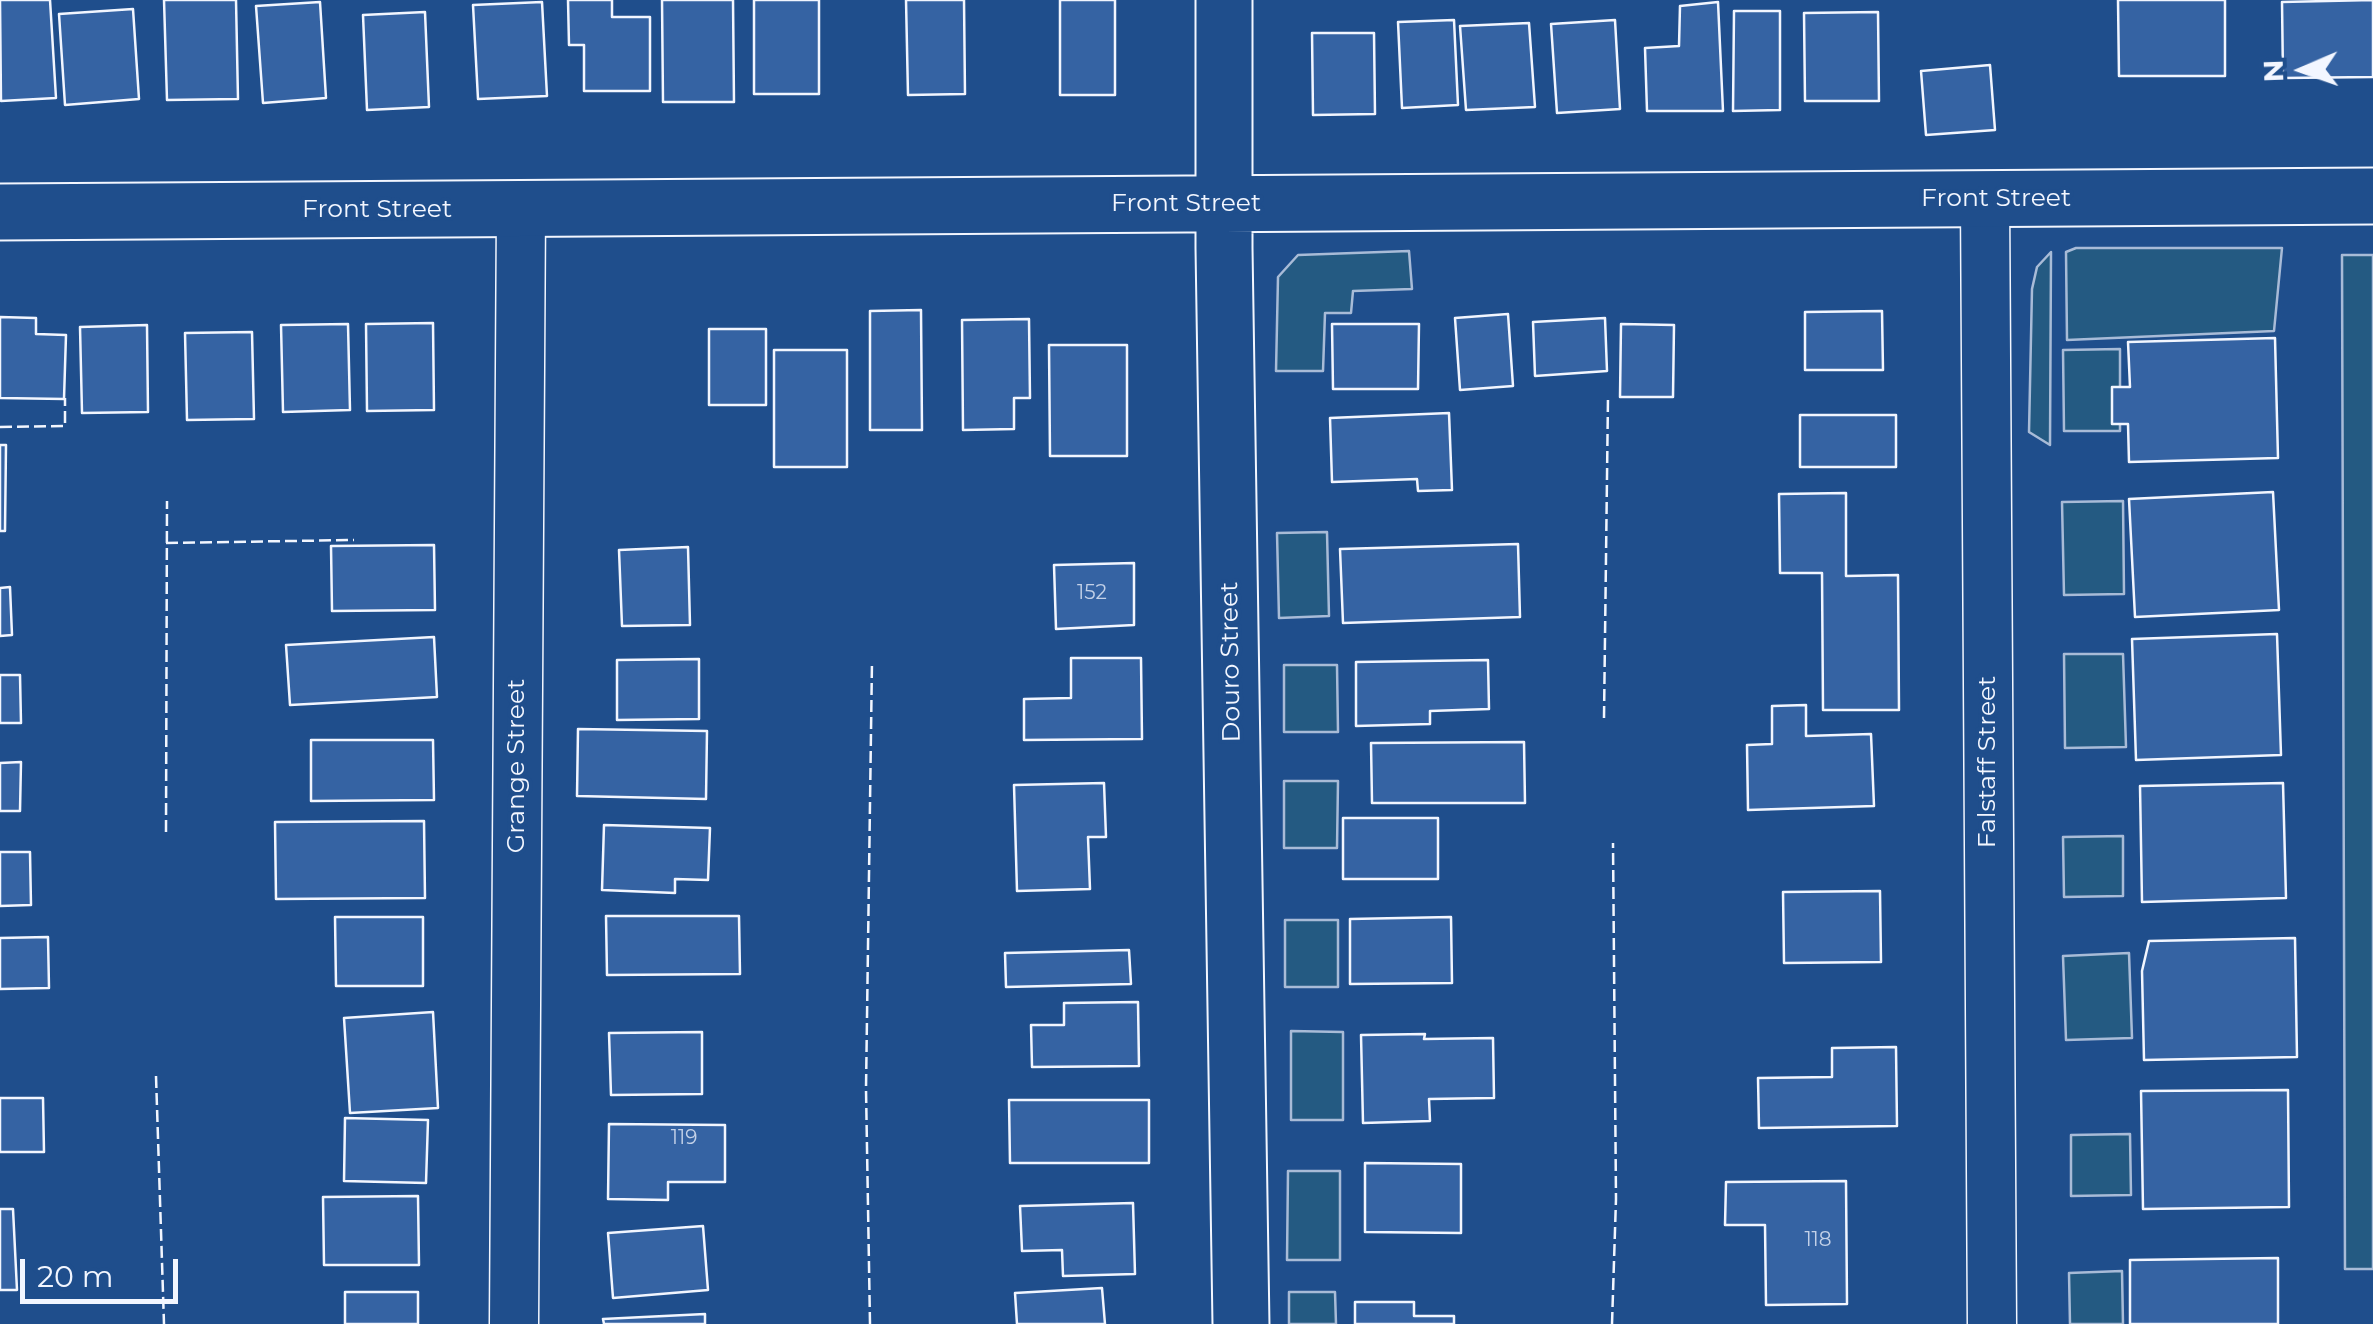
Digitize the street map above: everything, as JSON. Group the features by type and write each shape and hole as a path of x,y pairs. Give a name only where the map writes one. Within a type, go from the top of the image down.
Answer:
{"street":[{"name":"Douro Street","path":"1224,0 1240,1324"},
{"name":"Front Street","path":"0,212 2373,196"},
{"name":"Falstaff Street","path":"1985,199 1992,1324"},
{"name":"Grange Street","path":"514,1324 520,208"}],"shaded area":[{"path":"2076,248 2282,248 2274,331 2067,340 2066,252"},
{"path":"1409,251 1412,289 1353,291 1351,313 1325,313 1323,371 1276,371 1278,277 1298,255"},
{"path":"2051,252 2050,445 2029,432 2032,289 2037,267"},
{"path":"2342,255 2373,255 2373,1269 2345,1269"},
{"path":"2120,349 2120,431 2064,431 2063,350"},
{"path":"2123,501 2124,594 2064,595 2062,502"},
{"path":"1327,532 1329,616 1279,618 1277,533"},
{"path":"2064,654 2123,654 2126,747 2065,748"},
{"path":"1284,665 1337,665 1338,732 1284,732"},
{"path":"1284,781 1338,781 1337,848 1284,848"},
{"path":"2123,836 2123,896 2064,897 2063,837"},
{"path":"1285,920 1338,920 1338,987 1285,987"},
{"path":"2129,953 2132,1038 2066,1040 2063,956"},
{"path":"1291,1031 1343,1032 1343,1120 1291,1120"},
{"path":"2130,1134 2131,1195 2071,1196 2071,1135"},
{"path":"1288,1171 1340,1171 1340,1260 1287,1260"},
{"path":"2122,1271 2123,1324 2070,1324 2069,1273"},
{"path":"1289,1292 1335,1292 1336,1324 1289,1324"}],"building":[{"path":"0,0 50,0 56,98 1,101"},
{"path":"164,0 236,0 238,99 167,100"},
{"path":"568,0 612,0 612,17 650,17 650,91 584,91 584,45 569,45"},
{"path":"662,0 733,0 734,102 663,102"},
{"path":"754,0 819,0 819,94 754,94"},
{"path":"906,0 964,0 965,94 908,95"},
{"path":"1060,0 1115,0 1115,95 1060,95"},
{"path":"2118,0 2225,0 2225,76 2119,76"},
{"path":"2373,0 2373,77 2283,78 2282,2"},
{"path":"320,2 326,98 263,103 256,6"},
{"path":"542,2 547,96 478,99 473,5"},
{"path":"1718,2 1723,111 1647,111 1645,48 1679,46 1680,6"},
{"path":"133,9 139,99 65,105 59,14"},
{"path":"1734,11 1780,11 1780,110 1733,111"},
{"path":"425,12 429,107 367,110 363,15"},
{"path":"1878,12 1879,101 1805,101 1804,13"},
{"path":"1454,20 1458,105 1402,108 1398,22"},
{"path":"1615,20 1620,109 1557,113 1551,24"},
{"path":"1529,23 1535,107 1466,110 1460,26"},
{"path":"1312,33 1374,33 1375,114 1313,115"},
{"path":"1990,65 1995,130 1926,135 1921,71"},
{"path":"921,310 922,430 870,430 870,311"},
{"path":"1882,311 1883,370 1805,370 1805,312"},
{"path":"1508,314 1513,386 1460,390 1455,318"},
{"path":"0,317 36,318 36,334 66,335 64,399 0,398"},
{"path":"1605,318 1607,371 1535,376 1533,322"},
{"path":"1029,319 1030,398 1014,398 1014,429 963,430 962,320"},
{"path":"433,323 434,410 367,411 366,324"},
{"path":"348,324 350,410 283,412 281,325"},
{"path":"1332,324 1419,324 1418,389 1333,389"},
{"path":"1621,324 1674,325 1673,397 1620,397"},
{"path":"147,325 148,412 82,413 80,327"},
{"path":"709,329 766,329 766,405 709,405"},
{"path":"252,332 254,419 187,420 185,333"},
{"path":"2275,338 2278,458 2129,462 2128,424 2112,424 2112,387 2130,387 2128,342"},
{"path":"1049,345 1127,345 1127,456 1050,456"},
{"path":"774,350 847,350 847,467 774,467"},
{"path":"1449,413 1452,490 1418,491 1417,479 1332,482 1330,418"},
{"path":"1800,415 1896,415 1896,467 1800,467"},
{"path":"0,445 6,445 5,531 0,531"},
{"path":"2273,492 2279,610 2135,617 2129,499"},
{"path":"1846,493 1846,576 1898,575 1899,710 1823,710 1822,573 1780,573 1779,494"},
{"path":"1518,544 1520,617 1343,623 1340,549"},
{"path":"434,545 435,610 332,611 331,546"},
{"path":"688,547 690,625 622,626 619,550"},
{"path":"1134,563 1134,625 1056,629 1054,565"},
{"path":"10,587 12,635 0,636 0,588"},
{"path":"2277,634 2281,755 2136,760 2132,639"},
{"path":"434,637 437,697 290,705 286,645"},
{"path":"1071,658 1141,658 1142,739 1024,740 1024,699 1071,698"},
{"path":"699,659 699,719 617,720 617,660"},
{"path":"1488,660 1489,709 1430,711 1430,724 1356,726 1356,662"},
{"path":"0,675 20,675 21,723 0,723"},
{"path":"1806,705 1806,736 1871,734 1874,806 1748,810 1747,745 1772,744 1772,706"},
{"path":"578,729 707,731 706,799 577,796"},
{"path":"311,740 433,740 434,800 311,801"},
{"path":"1524,742 1525,803 1372,803 1371,743"},
{"path":"21,762 20,811 0,811 0,763"},
{"path":"1104,783 1106,837 1088,837 1090,889 1017,891 1014,785"},
{"path":"2283,783 2286,898 2142,902 2140,786"},
{"path":"1343,818 1438,818 1438,879 1343,879"},
{"path":"424,821 425,898 276,899 275,822"},
{"path":"604,825 710,828 708,880 675,879 675,893 602,890"},
{"path":"0,852 30,852 31,905 0,906"},
{"path":"1880,891 1881,962 1784,963 1783,892"},
{"path":"606,916 739,916 740,974 607,975"},
{"path":"335,917 423,917 423,986 336,986"},
{"path":"1451,917 1452,983 1350,984 1350,919"},
{"path":"48,937 49,988 0,989 0,938"},
{"path":"2295,938 2297,1057 2144,1060 2142,971 2149,941"},
{"path":"1129,950 1131,984 1006,987 1005,953"},
{"path":"1138,1002 1139,1066 1032,1067 1031,1025 1064,1025 1064,1003"},
{"path":"433,1012 438,1108 350,1113 344,1018"},
{"path":"702,1032 702,1094 611,1095 609,1033"},
{"path":"1425,1034 1424,1039 1493,1038 1494,1098 1429,1099 1430,1121 1363,1123 1361,1035"},
{"path":"1896,1047 1897,1126 1759,1128 1758,1078 1832,1077 1832,1048"},
{"path":"2288,1090 2289,1207 2143,1209 2141,1091"},
{"path":"0,1098 43,1098 44,1152 0,1152"},
{"path":"1009,1100 1149,1100 1149,1163 1010,1163"},
{"path":"345,1118 428,1120 426,1183 344,1181"},
{"path":"609,1124 725,1125 725,1182 668,1182 668,1200 608,1199"},
{"path":"1365,1163 1461,1164 1461,1233 1365,1232"},
{"path":"1846,1181 1847,1304 1766,1305 1765,1225 1725,1225 1726,1182"},
{"path":"418,1196 419,1265 324,1265 323,1197"},
{"path":"1133,1203 1135,1274 1063,1276 1062,1250 1022,1251 1020,1206"},
{"path":"0,1209 13,1209 17,1290 0,1290"},
{"path":"703,1226 708,1290 613,1298 608,1233"},
{"path":"2278,1258 2278,1324 2130,1324 2130,1260"},
{"path":"1102,1288 1105,1324 1017,1324 1015,1293"},
{"path":"345,1292 418,1292 418,1324 345,1324"},
{"path":"1355,1302 1414,1302 1414,1316 1454,1316 1454,1324 1355,1324"},
{"path":"705,1314 705,1324 604,1324 603,1319"}],"fence":[{"path":"1604,718 1608,397"},
{"path":"0,427 65,426 65,398"},
{"path":"166,832 167,501"},
{"path":"166,543 354,540"},
{"path":"870,1324 866,1089 872,661"},
{"path":"1612,1324 1616,1199 1613,843"},
{"path":"156,1076 164,1324"}]}
